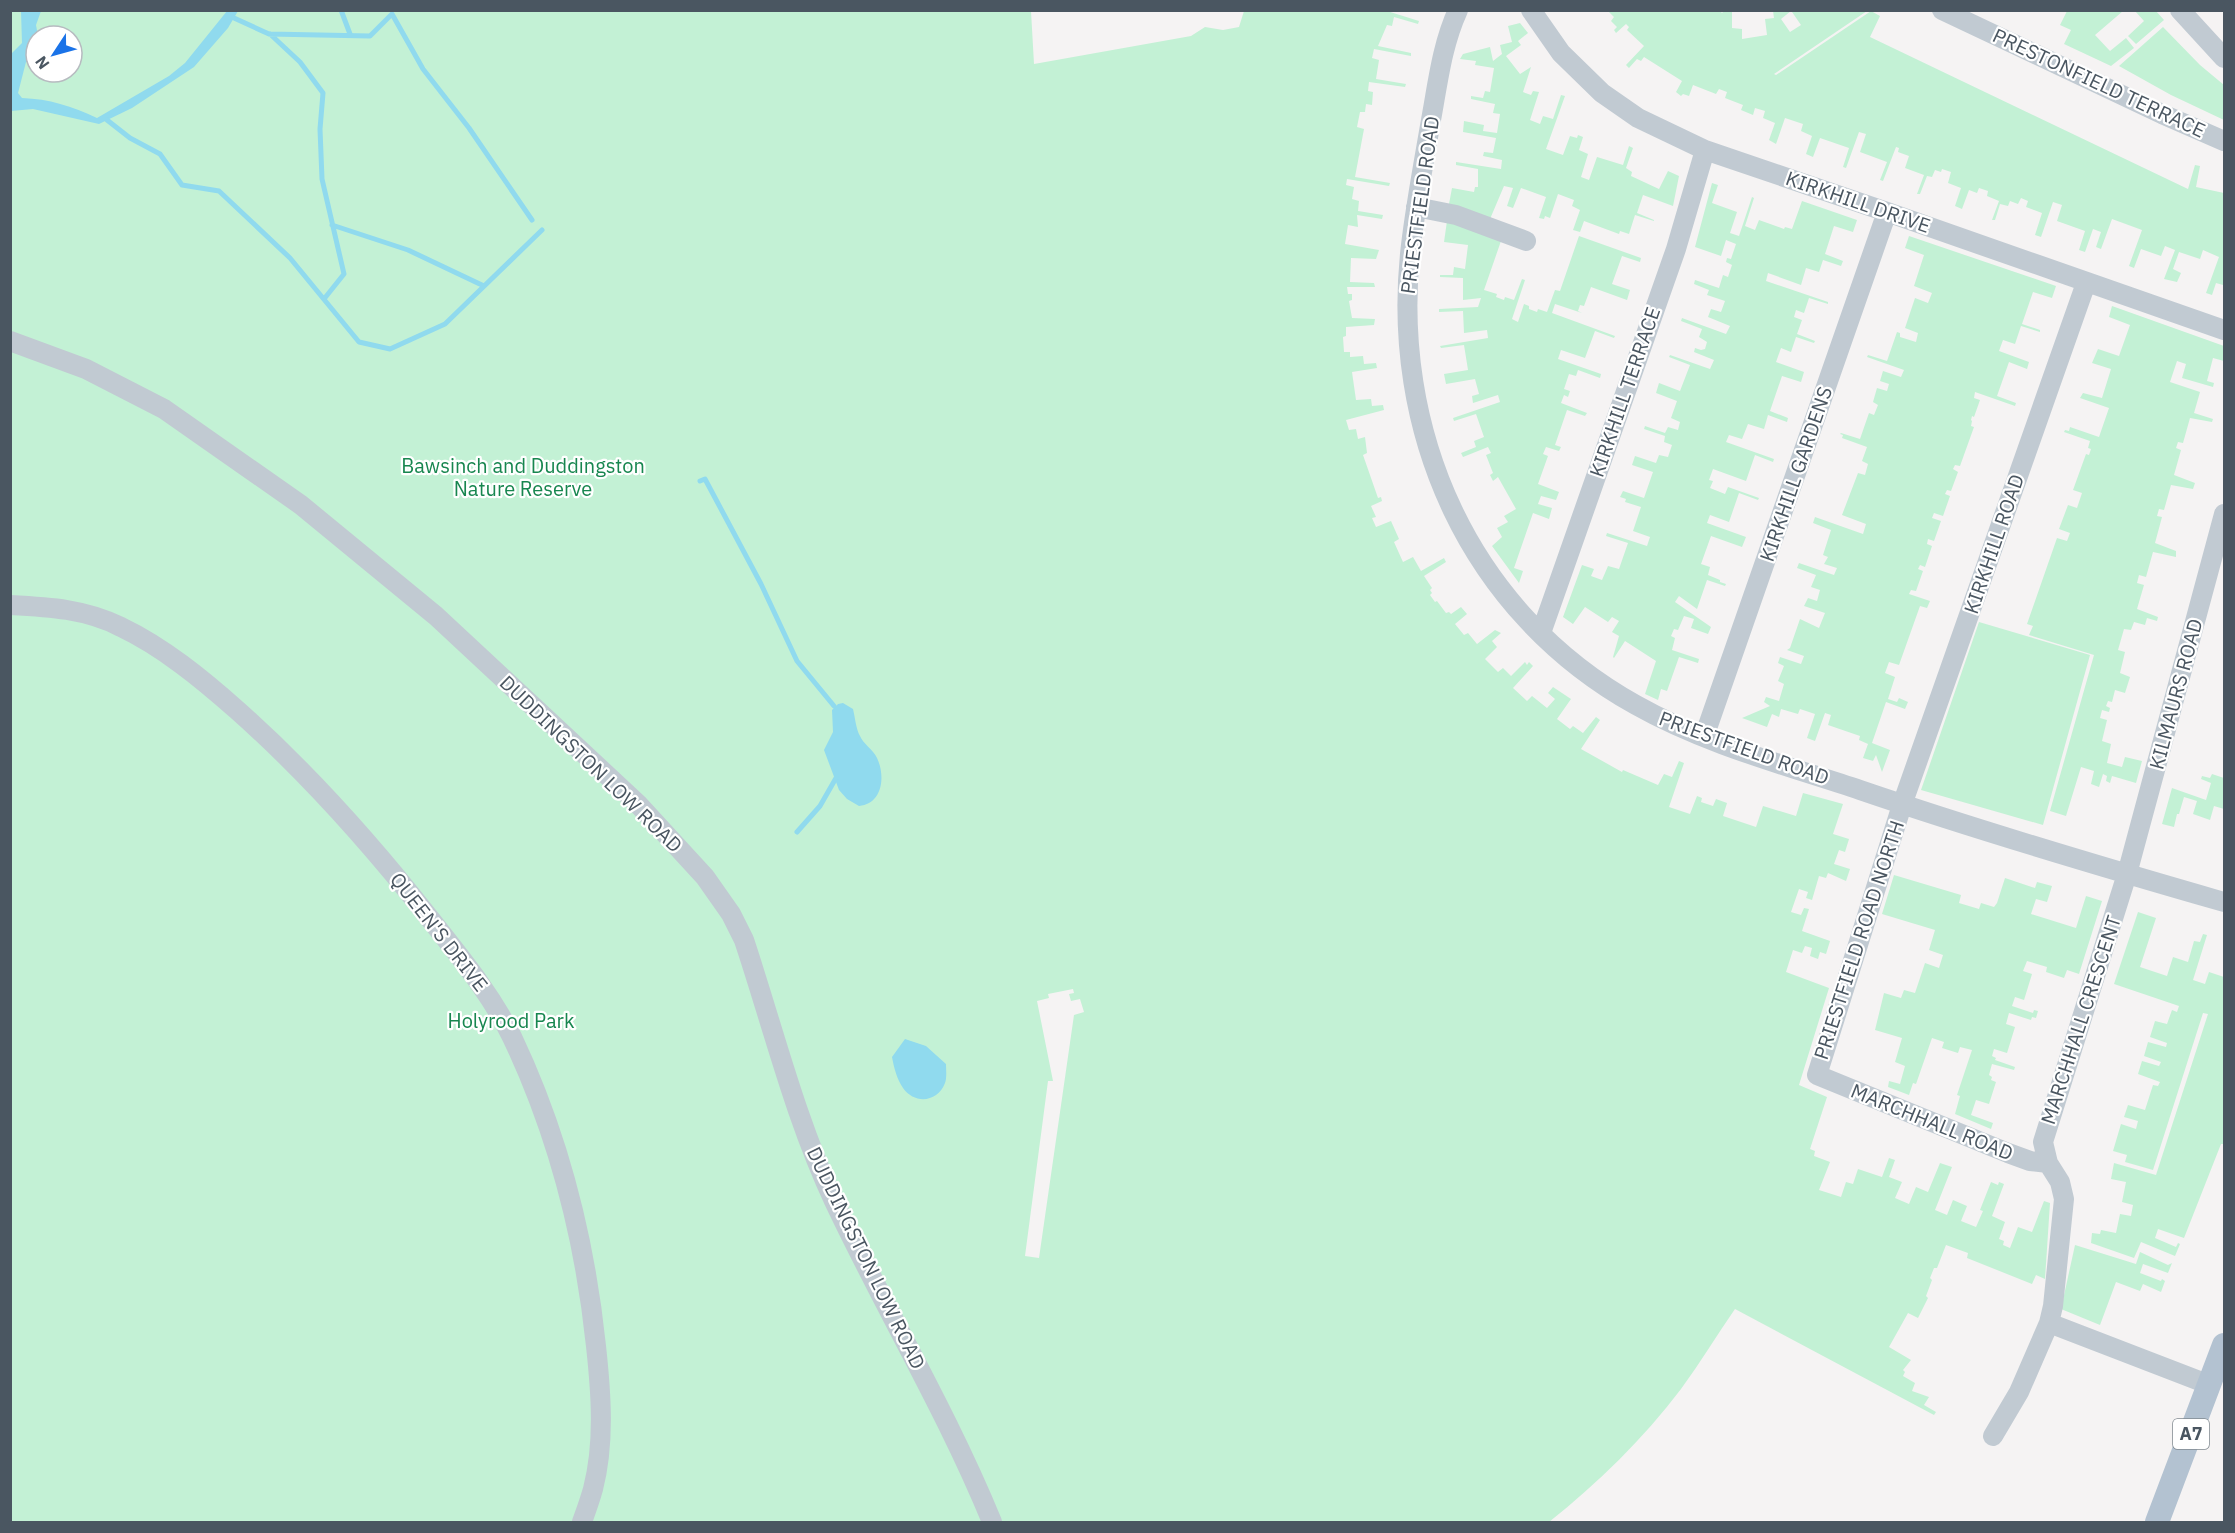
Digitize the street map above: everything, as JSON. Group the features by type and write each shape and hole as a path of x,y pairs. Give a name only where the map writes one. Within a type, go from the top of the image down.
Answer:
{"main road":[{"name":"A7","path":"2157,1522 2224,1345"}],"street":[{"name":"PRIESTFIELD ROAD","path":"1458,10 1442,54 1416,207 1407,314 1411,372 1421,425 1439,479 1463,530 1498,585 1541,633 1574,663 1612,691 1655,716 1704,737 1902,805 2224,902"},
{"name":"KIRKHILL DRIVE","path":"1531,10 1561,53 1602,93 1638,118 1705,150 2224,330"},
{"name":"PRESTONFIELD TERRACE","path":"1942,10 2224,141"},
{"path":"2180,10 2224,58"},
{"name":"KIRKHILL TERRACE","path":"1541,633 1676,249 1705,150"},
{"path":"1416,207 1456,215 1526,241"},
{"name":"KIRKHILL GARDENS","path":"1704,737 1887,212"},
{"name":"KIRKHILL ROAD","path":"1902,805 2086,283"},
{"name":"DUDDINGSTON LOW ROAD","path":"10,340 86,369 164,409 301,505 436,616 638,804 705,877 731,914 744,940 809,1141 833,1200 971,1471 992,1522"},
{"name":"KILMAURS ROAD","path":"2127,874 2223,526"},
{"name":"QUEEN'S DRIVE","path":"10,605 69,610 105,620 150,644 212,688 273,743 362,836 410,893 495,1006 511,1036 543,1113 574,1210 586,1268 600,1379 601,1406 594,1487 582,1522"},
{"name":"PRIESTFIELD ROAD NORTH","path":"1817,1074 1902,805"},
{"name":"MARCHHALL CRESCENT","path":"1993,1436 2019,1392 2049,1323 2059,1262 2064,1199 2060,1182 2048,1162 2043,1142 2127,874"},
{"name":"MARCHHALL ROAD","path":"1817,1074 2008,1153 2041,1164 2048,1162"},
{"path":"2049,1323 2210,1385"}],"green space":[{"path":"10,11 1031,11 1034,64 1191,36 1205,27 1223,30 1239,27 1244,11 1387,11 1419,21 1418,24 1394,17 1392,26 1387,25 1378,46 1411,53 1411,56 1374,49 1372,58 1379,60 1376,79 1406,84 1405,87 1369,82 1368,91 1373,92 1372,105 1366,104 1365,112 1360,112 1357,127 1364,129 1355,177 1390,183 1389,186 1347,179 1346,185 1354,187 1352,199 1359,201 1358,211 1383,215 1382,219 1357,215 1358,227 1348,225 1345,244 1379,250 1376,259 1351,258 1350,282 1374,283 1375,287 1347,287 1348,294 1352,294 1352,300 1349,301 1352,318 1375,319 1374,325 1346,327 1346,336 1343,337 1344,352 1350,352 1350,357 1363,356 1364,364 1376,363 1377,368 1352,372 1356,400 1371,399 1372,406 1383,405 1384,410 1346,420 1349,430 1356,429 1358,439 1365,437 1367,453 1363,455 1378,498 1381,497 1382,501 1371,506 1376,517 1372,518 1376,527 1391,521 1399,539 1394,542 1403,562 1413,557 1421,571 1444,558 1446,562 1424,576 1432,588 1430,595 1446,613 1451,614 1461,607 1467,614 1455,624 1464,635 1468,633 1477,644 1495,630 1501,633 1492,641 1497,647 1485,659 1498,672 1503,668 1511,676 1525,662 1533,666 1513,688 1527,701 1532,696 1547,708 1555,699 1548,693 1553,687 1571,699 1557,719 1570,729 1573,726 1583,733 1596,717 1600,720 1581,749 1622,772 1623,770 1658,785 1664,774 1672,777 1679,761 1684,763 1669,807 1690,814 1697,796 1702,798 1701,802 1713,806 1716,799 1727,803 1723,816 1756,827 1763,806 1796,816 1803,793 1843,804 1833,834 1849,839 1845,852 1839,850 1834,864 1850,869 1846,881 1828,873 1826,878 1819,876 1812,900 1806,898 1808,892 1799,889 1791,912 1801,915 1804,908 1809,909 1802,931 1830,941 1826,954 1820,952 1818,959 1810,956 1812,948 1805,946 1802,953 1793,950 1786,972 1829,988 1799,1085 1827,1097 1810,1149 1815,1151 1814,1156 1830,1162 1819,1190 1841,1197 1846,1182 1853,1184 1858,1169 1882,1177 1889,1158 1895,1160 1889,1177 1902,1182 1895,1198 1909,1204 1916,1187 1928,1192 1940,1163 1952,1167 1935,1210 1947,1215 1953,1200 1967,1206 1961,1221 1976,1227 1991,1182 1998,1185 1999,1182 2004,1184 1992,1216 2005,1222 1999,1239 2004,1241 2003,1245 2010,1248 2018,1227 2032,1232 2044,1201 2050,1203 2045,1279 2036,1275 2032,1284 1967,1258 1968,1253 1946,1245 1937,1268 1934,1268 1930,1278 1932,1280 1926,1296 1928,1298 1918,1318 1908,1313 1889,1347 1911,1360 1903,1370 1905,1372 1903,1376 1915,1383 1912,1391 1929,1397 1924,1405 1936,1412 1934,1415 1735,1309 1681,1389 1651,1425 1602,1476 1549,1522 11,1522","holes":["1073,989 1074,993 1069,994 1071,1001 1080,999 1084,1012 1074,1015 1039,1258 1025,1256 1048,1081 1053,1081 1037,1001 1049,998 1048,994"]},
{"path":"1608,11 1720,11 1722,13 1732,11 1732,28 1742,29 1742,39 1767,35 1765,19 1774,18 1773,11 1791,11 1781,19 1790,32 1801,25 1792,12 1794,11 1867,11 1774,74 1776,75 1871,11 1880,16 1870,37 2188,189 2195,165 2200,166 2196,187 2224,193 2223,285 2216,283 2212,295 2206,293 2219,257 2203,250 2200,259 2179,252 2173,269 2181,273 2177,282 2164,279 2175,250 2165,246 2161,256 2141,249 2134,268 2129,266 2142,230 2112,219 2101,249 2096,247 2101,232 2093,229 2085,252 2079,250 2085,231 2057,221 2062,205 2053,202 2041,237 2035,235 2042,213 2026,207 2028,201 2021,198 2018,204 2010,201 2008,206 2000,204 1995,220 1992,220 1999,201 1987,196 1988,191 1979,188 1977,193 1969,190 1962,209 1955,206 1961,188 1948,183 1951,172 1942,169 1941,172 1935,170 1932,177 1927,176 1920,194 1917,194 1924,175 1905,168 1909,156 1898,152 1899,148 1896,147 1883,181 1880,180 1887,162 1860,152 1866,134 1859,132 1846,168 1843,167 1849,148 1820,138 1813,157 1806,154 1812,136 1801,131 1803,124 1785,118 1776,144 1769,140 1775,123 1763,118 1765,111 1755,108 1753,115 1741,110 1743,105 1725,98 1727,92 1719,89 1716,94 1693,85 1689,96 1683,94 1681,96 1676,92 1682,81 1644,57 1641,61 1637,59 1629,68 1626,65 1644,46 1627,30 1629,27 1626,24 1616,33 1614,30 1617,27 1611,21 1614,17"},
{"path":"2067,11 2123,11 2095,35 2110,51 2126,38 2134,48 2111,66 2064,44 2071,30 2060,25"},
{"path":"2135,11 2156,11 2164,20 2136,44 2128,36 2144,21"},
{"path":"1520,23 1528,33 1518,41 1521,45 1506,56 1520,74 1531,67 1523,92 1531,95 1533,91 1539,92 1530,120 1540,124 1543,116 1553,119 1561,95 1565,96 1546,149 1563,155 1570,136 1583,137 1579,150 1588,154 1581,177 1589,180 1597,157 1623,165 1629,146 1633,148 1626,168 1632,172 1631,176 1659,189 1668,171 1679,176 1673,206 1643,195 1637,213 1654,221 1635,215 1629,234 1620,231 1619,234 1584,221 1580,232 1573,230 1580,210 1572,206 1574,200 1558,194 1550,218 1545,216 1544,219 1539,218 1546,197 1521,188 1513,208 1507,206 1513,188 1504,186 1490,219 1449,204 1452,188 1474,192 1475,187 1478,187 1478,169 1456,165 1456,162 1501,169 1502,160 1483,156 1484,152 1493,153 1496,138 1463,132 1464,121 1484,125 1483,131 1497,133 1500,114 1493,113 1495,104 1471,99 1471,96 1483,98 1485,91 1490,92 1494,68 1475,65 1476,61 1460,59 1463,54 1490,47 1493,61 1502,54 1500,45 1512,42 1508,26"},
{"path":"2163,27 2200,65 2224,85 2224,120 2171,95 2119,66"},
{"path":"1712,183 1718,185 1712,203 1737,212 1730,233 1739,236 1752,197 1754,198 1745,226 1755,230 1759,220 1784,229 1785,227 1792,229 1802,201 1857,220 1853,232 1834,226 1825,254 1843,261 1841,266 1823,260 1819,272 1806,268 1801,285 1768,273 1766,281 1828,302 1828,304 1809,298 1804,313 1796,310 1794,317 1802,320 1797,334 1815,341 1814,343 1796,337 1791,352 1781,348 1776,362 1804,372 1801,382 1782,376 1770,411 1788,418 1787,422 1768,415 1764,429 1748,424 1742,439 1729,435 1726,442 1774,459 1773,462 1755,455 1746,481 1713,469 1709,480 1713,481 1710,488 1725,494 1728,487 1759,498 1758,500 1739,493 1729,522 1710,515 1707,523 1746,537 1742,547 1711,536 1701,564 1710,567 1708,575 1720,580 1726,584 1725,586 1707,580 1697,609 1679,596 1675,602 1711,627 1708,634 1691,628 1694,619 1684,616 1678,630 1674,629 1671,636 1675,638 1672,650 1699,659 1698,663 1679,657 1667,691 1661,689 1658,700 1645,694 1656,661 1625,641 1613,657 1619,636 1612,632 1619,621 1612,617 1608,622 1585,607 1573,624 1563,617 1582,565 1594,569 1591,576 1602,580 1608,566 1619,569 1628,543 1606,536 1607,533 1647,546 1650,537 1633,531 1641,507 1625,502 1626,499 1620,497 1623,491 1644,498 1653,472 1632,465 1635,456 1656,463 1659,455 1668,457 1672,445 1664,442 1665,436 1644,429 1645,426 1665,433 1668,427 1678,430 1680,422 1671,418 1677,401 1656,393 1659,383 1680,391 1690,365 1669,357 1670,355 1710,369 1714,360 1694,352 1695,348 1705,349 1707,342 1699,337 1702,329 1681,321 1682,318 1726,334 1730,326 1708,317 1711,309 1721,312 1725,301 1707,295 1709,290 1694,284 1695,280 1719,288 1723,275 1728,277 1732,265 1726,262 1727,258 1731,259 1736,244 1726,240 1721,256 1695,247"},
{"path":"1447,221 1501,241 1484,290 1497,294 1496,297 1504,300 1505,297 1514,300 1522,279 1525,280 1512,319 1518,322 1524,304 1537,312 1538,309 1547,312 1555,290 1560,291 1579,236 1641,258 1640,262 1622,256 1612,284 1630,290 1627,300 1591,287 1584,306 1580,305 1578,311 1582,313 1555,304 1552,313 1615,336 1614,338 1595,331 1585,358 1561,350 1558,359 1601,374 1600,378 1578,370 1576,376 1569,374 1564,389 1570,391 1568,397 1564,395 1561,403 1587,413 1585,416 1567,410 1555,445 1561,447 1559,451 1546,447 1543,454 1548,456 1538,484 1559,492 1556,500 1541,496 1538,504 1552,508 1549,519 1533,513 1514,568 1523,571 1519,583 1492,546 1502,537 1497,528 1508,522 1504,516 1516,509 1498,477 1493,481 1490,475 1493,473 1486,455 1491,453 1488,447 1463,457 1461,453 1476,447 1474,441 1484,437 1476,414 1454,421 1453,418 1500,402 1498,395 1473,403 1472,396 1479,394 1475,379 1446,384 1444,374 1468,370 1464,345 1441,348 1440,346 1488,338 1487,330 1464,333 1463,311 1439,312 1439,309 1478,307 1481,298 1463,300 1463,278 1440,277 1440,275 1453,275 1454,267 1465,269 1468,245 1444,242"},
{"path":"1909,236 2056,286 2052,298 2033,292 2022,324 2040,330 2040,332 2021,326 2015,344 2003,340 1999,351 2029,362 2027,369 2009,362 1997,396 2016,403 2015,406 1975,392 1974,398 1980,400 1971,420 1971,426 1974,427 1960,466 1955,465 1953,469 1958,472 1951,491 1947,490 1945,494 1950,496 1943,516 1934,513 1932,518 1941,521 1934,541 1928,539 1927,544 1932,546 1925,567 1920,565 1918,569 1923,571 1916,591 1911,590 1909,594 1930,601 1927,608 1920,606 1899,665 1889,662 1885,673 1895,677 1888,699 1897,702 1899,698 1908,702 1905,709 1886,702 1872,743 1890,750 1882,772 1876,755 1873,761 1863,758 1868,744 1859,740 1860,736 1828,725 1831,715 1825,713 1815,741 1807,738 1815,714 1800,709 1798,714 1781,709 1779,717 1772,714 1767,727 1742,718 1770,706 1764,702 1766,697 1779,701 1784,684 1778,681 1784,666 1778,663 1780,657 1801,664 1804,656 1787,650 1790,648 1800,619 1819,628 1825,613 1804,606 1808,598 1817,601 1820,590 1811,587 1816,575 1797,568 1799,563 1834,575 1837,568 1824,564 1828,557 1823,555 1831,530 1813,523 1815,517 1863,534 1866,524 1842,515 1858,473 1865,475 1868,464 1862,461 1867,447 1842,438 1843,435 1840,434 1860,439 1869,413 1874,415 1878,405 1873,402 1877,388 1887,391 1889,384 1880,381 1883,371 1901,377 1904,370 1867,357 1868,355 1887,361 1897,332 1900,333 1900,337 1916,342 1918,333 1905,328 1915,298 1928,303 1932,293 1914,286 1924,255 1905,248"},
{"path":"2112,306 2224,346 2224,361 2213,358 2207,381 2214,383 2213,387 2182,378 2186,364 2177,361 2170,382 2200,392 2194,413 2213,419 2212,422 2190,418 2183,443 2178,442 2176,448 2181,450 2174,475 2195,483 2193,489 2171,485 2164,510 2159,509 2157,516 2162,517 2155,543 2176,551 2176,557 2153,552 2146,577 2139,575 2137,583 2144,585 2137,609 2158,617 2157,621 2147,618 2145,625 2134,622 2131,630 2124,629 2118,650 2125,652 2120,673 2130,677 2125,693 2115,690 2112,702 2108,701 2106,706 2110,708 2109,712 2102,710 2100,718 2107,720 2102,741 2111,744 2107,763 2122,767 2125,757 2142,761 2136,783 2112,776 2110,783 2106,781 2107,776 2103,774 2099,787 2091,784 2094,771 2081,767 2066,816 2050,811 2094,655 2029,635 2033,626 2027,624 2057,538 2067,541 2070,533 2059,529 2068,505 2077,508 2082,493 2073,490 2086,454 2089,455 2091,449 2088,448 2090,441 2064,432 2069,431 2070,427 2099,437 2109,408 2080,398 2083,393 2102,398 2111,369 2092,363 2098,349 2119,356 2130,325 2109,317"},
{"path":"1979,622 2090,655 2043,825 1921,790"},
{"path":"2212,774 2224,778 2224,809 2214,806 2210,820 2193,814 2197,801 2184,797 2174,827 2162,824 2172,788 2206,800 2211,783 2201,779 2202,776 2210,778"},
{"path":"1894,875 1961,895 1959,903 1979,909 1981,903 1994,907 2005,878 2035,888 2037,882 2052,886 2047,902 2036,899 2031,914 2076,928 2086,896 2102,901 2079,974 2067,970 2064,978 2046,972 2047,967 2027,961 2023,971 2032,974 2024,1000 2015,997 2012,1006 2033,1013 2034,1010 2038,1011 2036,1018 2032,1017 2031,1020 2009,1013 2006,1024 2015,1027 2007,1053 1994,1049 1992,1056 1996,1058 1995,1060 2015,1067 2014,1070 1992,1064 1989,1075 1992,1077 1991,1080 1996,1082 1989,1104 1976,1100 1971,1115 1993,1123 1991,1129 1955,1114 1960,1096 1957,1095 1972,1050 1960,1047 1958,1053 1942,1048 1944,1042 1932,1038 1916,1084 1913,1083 1909,1095 1888,1087 1889,1081 1900,1084 1905,1066 1895,1062 1902,1038 1875,1030 1884,993 1901,998 1904,990 1915,993 1925,963 1939,968 1943,955 1929,950 1935,930 1882,914"},
{"path":"2138,912 2156,918 2140,967 2167,976 2173,957 2188,962 2194,941 2200,942 2203,934 2207,935 2193,980 2205,984 2209,972 2224,977 2224,1144 2221,1144 2184,1238 2158,1229 2155,1238 2176,1247 2178,1243 2180,1244 2175,1256 2141,1242 2134,1258 2091,1243 2092,1233 2100,1234 2101,1230 2116,1233 2120,1214 2131,1216 2133,1205 2122,1202 2126,1182 2111,1179 2114,1163 2156,1175 2208,1014 2203,1013 2153,1170 2125,1162 2127,1155 2113,1151 2121,1124 2136,1129 2138,1121 2124,1117 2128,1105 2145,1110 2153,1085 2158,1086 2160,1082 2138,1074 2142,1061 2159,1066 2161,1062 2144,1056 2148,1042 2166,1047 2167,1043 2150,1037 2155,1021 2167,1024 2172,1010 2177,1012 2179,1006 2114,984"},
{"path":"2075,1245 2136,1264 2140,1252 2168,1265 2172,1263 2168,1273 2143,1264 2140,1273 2165,1281 2161,1292 2143,1284 2140,1291 2116,1282 2100,1325 2061,1309"}],"water":[{"path":"21,11 41,11 36,24 24,24 24,70 18,93 22,98 60,104 97,118 169,76 185,63 227,11 238,11 228,28 194,67 132,108 99,124 33,109 11,111 11,54 22,43"},
{"path":"843,703 853,709 863,742 875,755 880,765 881,781 877,795 867,804 859,806 847,799 839,790 824,750 833,732 832,710 838,704"},
{"path":"905,1039 926,1046 946,1064 945,1083 942,1089 932,1097 920,1099 914,1097 903,1088 899,1081 892,1057"}],"waterway":[{"path":"341,10 350,34"},
{"path":"234,18 269,34 370,36 392,14 423,69 469,128 532,220"},
{"path":"270,34 300,62 323,93 320,129 322,179 344,274 324,299"},
{"path":"107,120 130,138 160,154 182,185 219,191 290,258 359,342 390,349 445,324 542,230"},
{"path":"332,225 408,250 484,286"},
{"path":"700,481 705,479 761,584 797,661 834,706"},
{"path":"797,832 820,806 836,778"}],"park label":[{"name":"Bawsinch and Duddingston Nature Reserve","path":"523,478"},
{"name":"Holyrood Park","path":"511,1021"}]}
